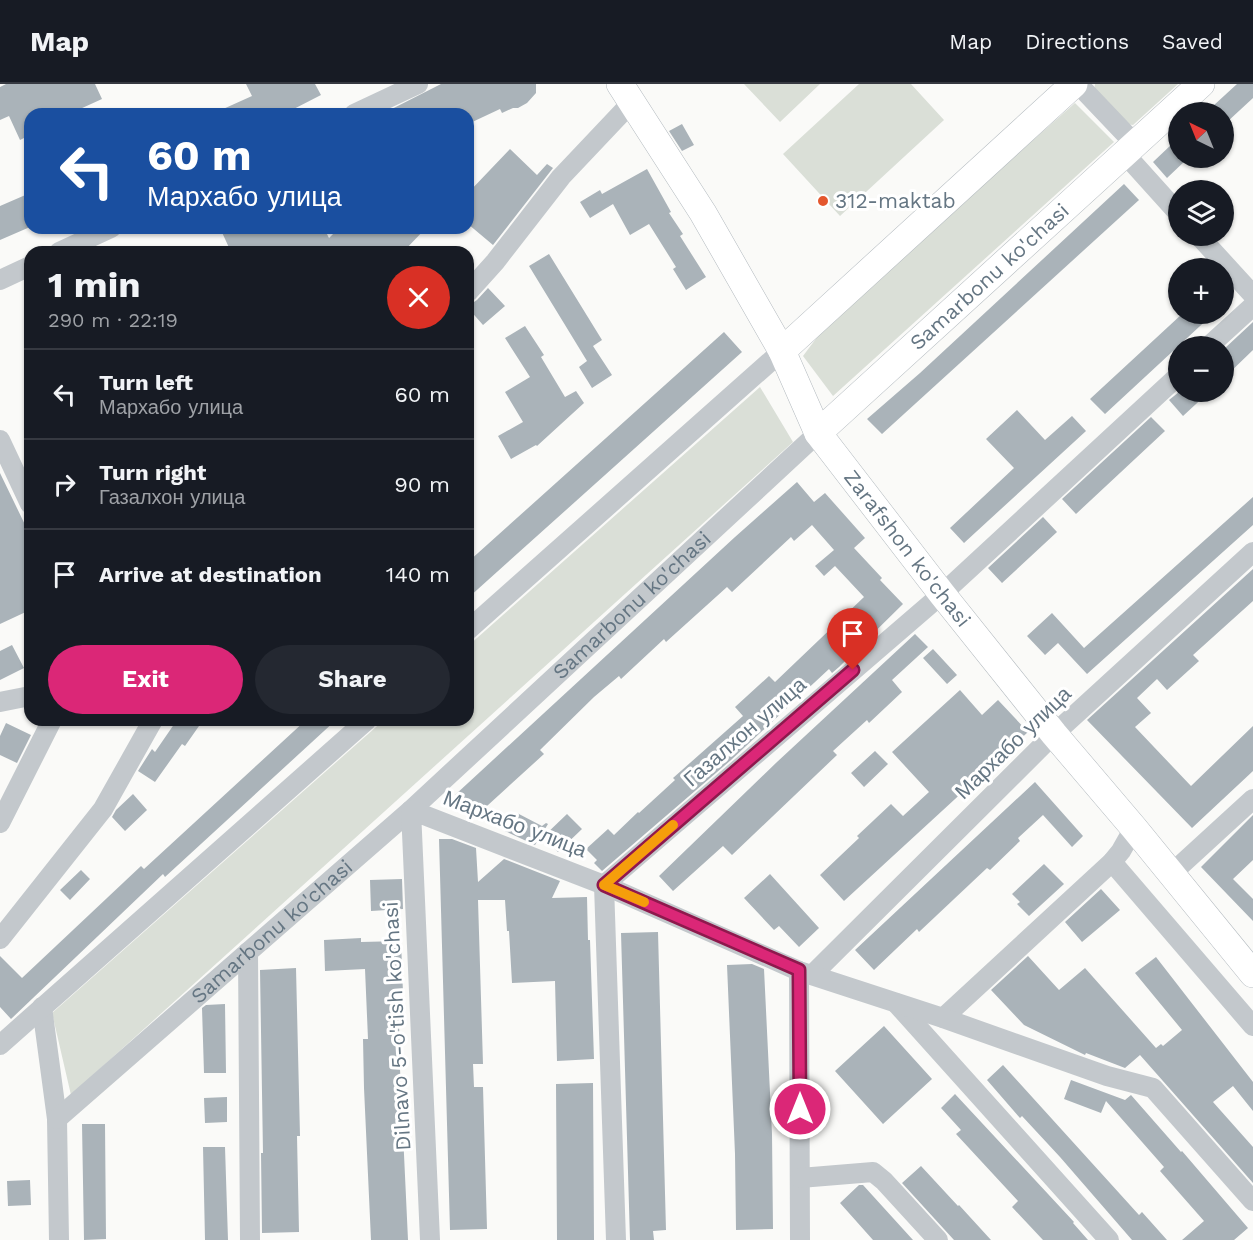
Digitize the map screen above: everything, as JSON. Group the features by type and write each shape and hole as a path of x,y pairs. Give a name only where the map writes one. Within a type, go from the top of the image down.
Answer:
{"street":[{"path":"367,108 418,84"},
{"path":"474,625 782,351 1074,84"},
{"path":"1078,84 1168,199"},
{"name":"Samarbonu ko'chasi","path":"57,1119 411,810 818,432 1201,84"},
{"path":"474,285 495,262 625,94"},
{"name":"Zarafshon ko'chasi","path":"625,94 703,213 782,351 818,432 942,594 1054,734 1253,974"},
{"path":"72,246 98,234"},
{"path":"1208,246 1253,295"},
{"path":"0,280 24,269"},
{"path":"1220,336 1253,306"},
{"name":"Газалхон улица","path":"604,885 942,594 1168,385"},
{"path":"0,440 24,491"},
{"name":"Мархабо улица","path":"806,973 1054,734 1253,552"},
{"path":"0,702 24,697"},
{"path":"0,823 49,726"},
{"path":"0,939 103,809 150,726"},
{"path":"0,1045 361,726"},
{"path":"1171,874 1253,799"},
{"name":"Мархабо улица","path":"411,810 604,885 806,973 944,1018 1107,1076 1153,1088 1253,1201"},
{"name":"Dilnavo 5-o'tish ko'chasi","path":"411,810 430,1240"},
{"path":"944,1018 1112,862 1134,828"},
{"path":"1112,862 1253,1026"},
{"path":"604,885 616,1240"},
{"path":"248,952 250,1240"},
{"path":"800,1240 806,973"},
{"name":"Мархабо улица","path":"896,1003 1109,1240"},
{"path":"42,1007 57,1119 59,1240"},
{"path":"800,1178 873,1172 938,1240"}],"shaded area":[{"path":"744,84 820,84 780,122"},
{"path":"859,84 911,84 944,120 840,216 783,154"},
{"path":"1095,84 1178,84 1133,125 1126,124 1094,91"},
{"path":"1075,103 1114,142 833,396 803,356 830,320"},
{"path":"760,387 793,442 71,1095 52,1013 377,726 474,726 474,641"}],"building":[{"path":"6,84 95,84 102,99 82,108 24,108 24,138 20,140 9,116 0,120 0,87"},
{"path":"246,84 315,84 321,95 296,108 225,108 252,96"},
{"path":"441,84 536,84 536,93 527,103 502,113 500,109 474,121 474,108 394,108"},
{"path":"1237,84 1253,84 1253,98 1234,116 1234,102 1217,102"},
{"path":"682,124 694,145 682,151 669,131"},
{"path":"1168,148 1168,168 1178,168 1167,178 1153,162"},
{"path":"510,149 537,175 547,164 553,168 493,245 474,229 474,187"},
{"path":"647,169 671,212 669,213 683,234 680,236 706,277 686,290 673,269 676,267 649,224 630,235 613,204 590,218 580,202 600,190 602,194"},
{"path":"1124,184 1139,200 882,434 867,419 920,373"},
{"path":"24,196 24,230 0,240 0,206"},
{"path":"223,234 327,234 329,238 333,234 420,234 409,246 228,246"},
{"path":"549,254 602,340 593,346 612,375 592,388 579,367 587,361 529,266"},
{"path":"488,288 505,306 483,325 474,315 474,302"},
{"path":"1253,322 1253,350 1234,368 1234,340"},
{"path":"1171,324 1202,324 1189,336 1168,336 1168,356 1105,414 1090,399"},
{"path":"525,326 544,355 541,357 565,397 576,391 584,403 537,446 511,459 498,436 523,422 505,392 530,377 505,338"},
{"path":"724,332 742,352 474,593 474,557"},
{"path":"1171,402 1198,402 1183,416"},
{"path":"1017,410 1045,440 1072,416 1086,431 964,543 950,528 1014,468 986,439"},
{"path":"1151,417 1165,431 1076,514 1062,499"},
{"path":"0,473 24,523 24,613 0,624"},
{"path":"797,482 814,502 825,493 865,538 854,548 903,604 839,667 832,673 829,669 731,760 602,871 594,863 597,860 586,849 608,829 614,835 639,813 675,780 673,778 743,716 735,707 769,676 775,682 864,597 835,566 824,576 815,566 834,550 812,525 794,541 791,537 732,592 727,587 666,642 664,639 621,679 619,676 594,697 540,750 544,754 476,816 455,795 735,537"},
{"path":"1253,497 1253,525 1087,674 1058,643 1045,655 1027,636 1052,613 1084,648"},
{"path":"1043,517 1057,532 1002,583 988,568"},
{"path":"1253,569 1253,601 1193,655 1199,661 1167,690 1157,679 1137,698 1151,713 1135,727 1191,786 1253,726 1253,771 1192,828 1087,720"},
{"path":"915,634 928,647 892,680 902,692 869,723 867,720 833,751 837,755 732,855 723,846 673,891 659,876"},
{"path":"12,645 24,668 0,680 0,651"},
{"path":"933,649 957,675 947,684 923,658"},
{"path":"960,690 982,715 998,700 1028,732 844,901 820,875 891,804 903,816 929,792 892,752"},
{"path":"6,723 31,735 17,763 0,755 0,736"},
{"path":"173,726 199,726 185,746 182,744 155,782 138,771 152,749 155,752"},
{"path":"299,726 329,726 165,877 163,874 11,1019 0,1007 0,956 22,978 141,866 144,869"},
{"path":"875,751 888,764 864,787 851,773"},
{"path":"1035,782 1083,836 1072,847 1043,815 1018,838 1020,841 990,870 987,868 919,932 917,929 874,970 855,950"},
{"path":"133,794 147,810 125,831 112,817"},
{"path":"517,813 542,826 548,824 535,845 505,831"},
{"path":"567,814 582,829 558,852 543,837"},
{"path":"1253,815 1253,860 1233,879 1253,899 1253,921 1201,867"},
{"path":"439,839 452,839 476,848 478,882 504,859 560,881 552,898 587,897 594,1059 557,1061 555,981 512,983 505,900 478,900 483,1064 473,1064 474,1087 483,1087 487,1229 450,1230"},
{"path":"1044,864 1064,884 1029,916 1017,904 1020,902 1012,894"},
{"path":"81,870 90,879 70,900 60,890"},
{"path":"770,874 819,928 799,947 779,926 774,930 744,898"},
{"path":"402,879 403,909 371,911 370,880"},
{"path":"1101,889 1120,910 1082,942 1065,922"},
{"path":"658,932 666,1230 653,1231 654,1240 630,1240 621,933"},
{"path":"361,938 361,942 401,941 404,1019 399,1019 400,1069 408,1240 371,1240 364,1088 363,1039 368,1039 365,969 325,971 324,940"},
{"path":"1028,956 1059,990 1085,968 1156,1048 1161,1044 1163,1046 1182,1030 1135,973 1156,957 1253,1082 1253,1111 1233,1086 1213,1102 1253,1147 1253,1183 1140,1055 1125,1068 1086,1053 1085,1055 1024,1025 991,990"},
{"path":"752,964 764,969 772,1134 773,1229 736,1230 727,965"},
{"path":"296,968 300,1136 297,1136 299,1232 262,1233 260,970"},
{"path":"225,1004 226,1073 204,1073 202,1008 206,1005"},
{"path":"884,1026 932,1079 883,1124 835,1071"},
{"path":"1003,1065 1139,1215 1142,1212 1167,1240 1132,1240 1060,1157 1022,1116 1020,1118 987,1080"},
{"path":"1071,1080 1125,1100 1131,1095 1248,1228 1234,1240 1182,1240 1204,1221 1160,1171 1164,1167 1106,1101 1101,1113 1064,1099"},
{"path":"593,1083 594,1240 557,1240 556,1084"},
{"path":"955,1094 1088,1240 1043,1240 1012,1207 1018,1201 956,1134 961,1130 941,1108"},
{"path":"227,1097 227,1122 205,1123 204,1098"},
{"path":"82,1124 105,1124 106,1239 84,1240"},
{"path":"203,1147 225,1147 228,1240 205,1240"},
{"path":"921,1166 991,1240 954,1240 902,1183"},
{"path":"30,1180 31,1205 8,1206 7,1181"},
{"path":"859,1185 863,1185 913,1240 873,1240 840,1203"}],"slow traffic":[{"path":"644,902 604,885 673,825"}],"place":[{"name":"312-maktab","path":"823,201"}],"route":[{"path":"800,1109 799,970 604,885 853,670"}]}
